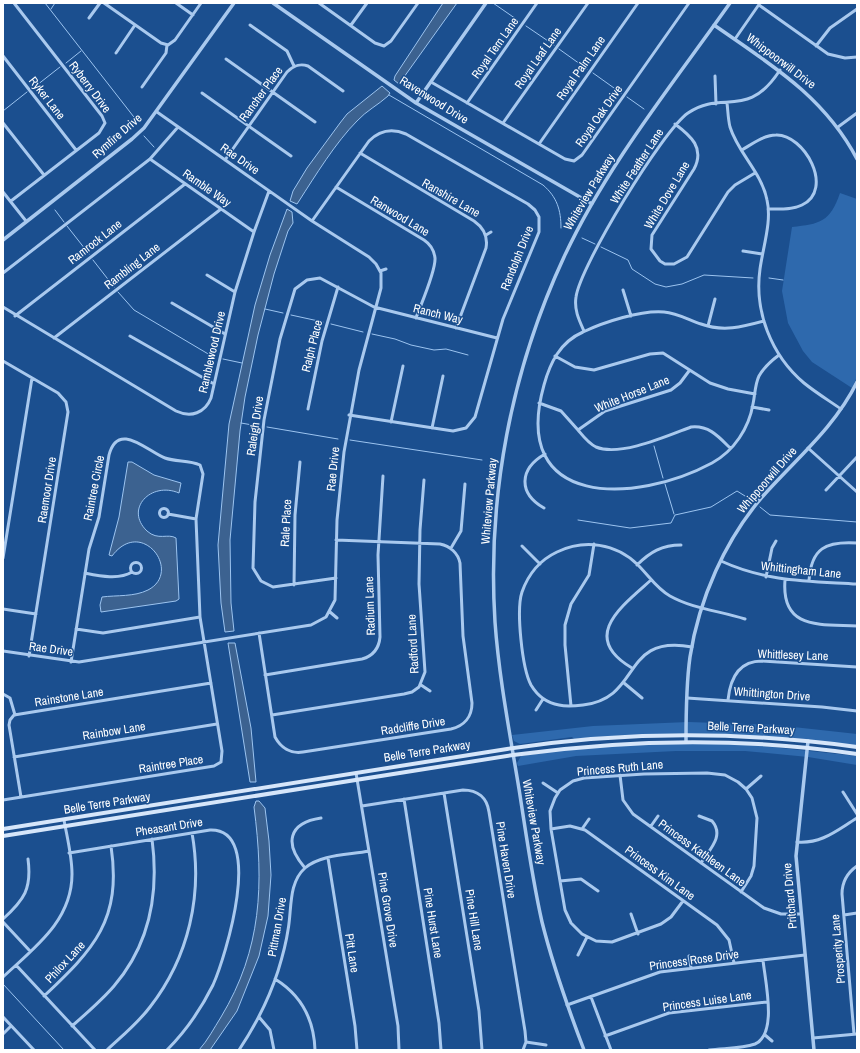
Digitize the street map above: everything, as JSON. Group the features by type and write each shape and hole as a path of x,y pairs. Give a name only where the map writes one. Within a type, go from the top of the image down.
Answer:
{"main road":[{"name":"Belle Terre Parkway","path":"3,829 512,748 575,740 686,734 768,737 857,747"},
{"name":"Belle Terre Parkway","path":"3,836 513,755 595,745 686,741 742,743 807,748 857,754"}],"street":[{"name":"Ryberry Drive","path":"11,201 102,130 104,125 104,118 14,3"},
{"path":"89,18 100,3"},
{"path":"104,3 161,43 167,45 174,42 201,3"},
{"path":"176,3 193,15"},
{"name":"Rymfire Drive","path":"3,240 132,139 157,112 234,3"},
{"name":"Ravenwood Drive","path":"274,3 416,103 592,204"},
{"path":"319,3 378,44 385,45 393,38 418,3"},
{"path":"351,26 367,3"},
{"path":"416,103 486,3"},
{"name":"Royal Tern Lane","path":"467,102 537,3"},
{"name":"Royal Leaf Lane","path":"504,123 588,3"},
{"name":"Royal Palm Lane","path":"539,144 638,3"},
{"name":"Royal Oak Drive","path":"431,82 569,161 574,161 579,158 689,3"},
{"name":"Whiteview Parkway","path":"584,1050 551,957 540,912 500,673 495,611 495,534 501,468 514,398 533,333 560,266 592,204 626,151 730,3"},
{"path":"735,39 759,4 816,46 834,56 847,58 857,57"},
{"path":"816,46 830,28 857,9"},
{"path":"116,53 135,25"},
{"path":"250,25 287,51 294,66"},
{"name":"Whippoorwill Drive","path":"714,25 780,70 806,91 838,127 857,159"},
{"path":"142,87 165,54 167,45"},
{"name":"Ryker Lane","path":"3,56 76,150"},
{"path":"226,59 315,122"},
{"name":"Rancher Place","path":"225,160 287,72 294,66 303,65 310,67 343,91"},
{"name":"White Feather Lane","path":"584,331 575,307 576,296 580,284 607,230 645,168 675,124 692,110 716,104 741,102 756,96 769,85 780,70"},
{"path":"715,76 716,104"},
{"path":"202,93 292,156"},
{"path":"727,103 729,125 764,188 768,209 759,290 764,321 780,355 804,382 841,409"},
{"name":"Rae Drive","path":"3,651 71,662 204,642 313,624 322,620 330,612 336,597 336,540 340,482 349,415 359,370 382,285 380,271 371,259 269,192 157,112"},
{"path":"838,127 857,113"},
{"path":"3,123 44,175"},
{"name":"White Dove Lane","path":"675,124 693,139 697,148 698,158 694,169 652,235 651,249 660,261 671,264 684,260 730,190 755,173"},
{"path":"3,273 150,159 178,127"},
{"name":"Randolph Drive","path":"312,221 368,141 376,135 388,131 401,132 528,204 535,210 540,221 539,232 514,289 497,338 474,420 466,428 458,430 432,428 349,415"},
{"path":"742,150 769,136 784,136 798,145 814,169 817,179 816,187 813,195 806,202 794,208 768,209"},
{"name":"Ranshire Lane","path":"360,153 476,222 486,234 486,248 456,328"},
{"name":"Ramble Way","path":"150,159 254,232"},
{"name":"Ramrock Lane","path":"15,316 185,184"},
{"name":"Ranwood Lane","path":"336,187 424,240 431,246 435,258 434,266 416,318"},
{"path":"3,192 26,221"},
{"name":"Ramblewood Drive","path":"3,308 182,413 194,414 205,408 212,398 235,292 254,232 269,192"},
{"name":"Rambling Lane","path":"54,338 221,209"},
{"path":"486,234 491,232"},
{"path":"743,251 762,254"},
{"path":"380,271 386,269"},
{"path":"207,275 235,292"},
{"name":"Raleigh Drive","path":"336,578 278,587 269,586 259,580 253,568 255,502 264,420 280,339 294,291 303,282 313,278 324,280 375,308"},
{"name":"Ralph Place","path":"308,409 322,341 338,288"},
{"path":"622,290 630,316"},
{"path":"708,326 715,299"},
{"path":"172,303 225,334"},
{"name":"Ranch Way","path":"375,308 497,338"},
{"path":"764,321 728,329 708,326 666,312 646,313 630,316 584,331 567,343 555,356 548,371 539,403 537,427 545,454 556,469 573,481 588,488 608,490 647,486 675,478 711,463 730,448 744,430 752,407 757,381 762,371 780,355"},
{"path":"130,336 214,384"},
{"path":"555,356 575,367 592,370 659,353 670,356 689,371 720,386 755,394"},
{"name":"Raemoor Drive","path":"3,361 62,397 68,412 29,656"},
{"path":"391,422 403,366"},
{"name":"White Horse Lane","path":"578,430 605,411 671,390 689,371"},
{"path":"432,428 443,376"},
{"path":"3,558 32,378"},
{"name":"Whippoorwill Drive","path":"686,741 687,698 692,647 702,608 721,561 734,537 755,506 841,409 857,382"},
{"path":"539,403 561,411 591,444 598,448 641,444 691,427 699,427 712,431 730,448"},
{"path":"752,407 770,410"},
{"name":"Raintree Circle","path":"71,662 91,540 99,517 109,453 118,441 126,439 132,440 164,458 195,463 201,466 203,477 196,519 200,617 204,642"},
{"path":"808,448 857,492"},
{"path":"544,508 530,498 525,480 530,465 545,454"},
{"path":"826,490 857,457"},
{"name":"Rale Place","path":"294,585 295,525 300,462"},
{"name":"Radium Lane","path":"265,675 359,660 367,657 375,651 380,637 378,541 383,476"},
{"name":"Radford Lane","path":"272,715 402,695 412,692 421,685 425,670 420,599 420,543 424,480"},
{"path":"336,540 441,544 451,548 461,531 465,484"},
{"path":"168,514 196,519"},
{"path":"766,577 772,548 776,541"},
{"path":"809,581 811,564 819,550 835,542 857,543"},
{"path":"571,706 565,645 565,625 573,600 590,576 594,544"},
{"path":"692,647 672,644 657,647 641,657 632,668 624,683 615,692 603,700 571,706 559,706 543,699 532,686 527,676 519,614 524,587 540,564 552,554 565,548 594,544 617,550 637,565 670,597 702,608 745,619"},
{"path":"637,565 648,555 659,549 681,545"},
{"path":"522,546 540,564"},
{"name":"Radcliffe Drive","path":"259,633 275,737 284,748 296,753 451,729 465,722 470,714 472,704 463,636 460,563 458,556 451,548"},
{"name":"Whittingham Lane","path":"721,561 744,571 766,577 785,580 857,584"},
{"path":"85,573 108,577 126,575 132,572"},
{"path":"632,668 618,659 612,650 608,637 609,626 617,611 651,580"},
{"path":"785,580 784,595 786,604 791,612 799,618 811,623 857,626"},
{"path":"3,609 36,614"},
{"path":"330,612 337,618"},
{"path":"76,629 103,633 200,617"},
{"name":"Raintree Place","path":"3,800 217,766 221,762 222,756 204,642"},
{"path":"375,651 379,655"},
{"name":"Whittlesey Lane","path":"728,700 730,685 734,676 743,666 752,662 762,661 857,667"},
{"name":"Rainstone Lane","path":"15,715 211,683"},
{"path":"624,683 642,698"},
{"path":"421,685 430,691"},
{"path":"3,694 10,698 15,715 9,723 21,797"},
{"name":"Whittington Drive","path":"687,698 822,707 857,711"},
{"path":"536,710 543,699"},
{"name":"Rainbow Lane","path":"14,757 217,724"},
{"name":"Pritchard Drive","path":"808,741 796,861 814,1050"},
{"name":"Pine Grove Drive","path":"356,773 398,1026 399,1050"},
{"name":"Princess Ruth Lane","path":"587,938 576,929 568,918 564,907 551,829 550,811 558,793 567,784 578,779 620,775 717,774 733,779 746,789"},
{"name":"Princess Kathleen Lane","path":"620,775 621,792 625,804 631,812 771,912 786,915 801,914"},
{"path":"741,892 753,872 755,856 756,812 752,798 746,789 761,776"},
{"path":"544,783 558,793"},
{"name":"Pine Haven Drive","path":"362,806 463,790 473,791 483,797 488,807 526,1042 523,1050"},
{"path":"843,792 857,814"},
{"name":"Pine Hill Lane","path":"444,793 478,1005 482,1050"},
{"name":"Pine Hurst Lane","path":"404,799 439,1023 441,1050"},
{"path":"651,826 658,816"},
{"path":"699,816 712,821 718,833 715,842 701,863"},
{"path":"321,818 303,822 297,828 293,836 292,843 294,853 305,868 316,861 369,851"},
{"path":"797,842 809,843 818,841 857,818"},
{"path":"551,829 570,826 582,829 589,819"},
{"path":"3,977 51,931 66,906 72,878 64,820"},
{"name":"Princess Kim Lane","path":"582,829 725,933 732,947 734,963"},
{"name":"Pheasant Drive","path":"69,853 218,830 227,834 233,840 236,849 238,866 236,905 228,945 213,984 193,1018 168,1050"},
{"path":"107,1050 135,1024 154,1002 169,979 183,950 189,929 195,897 196,864 192,833"},
{"path":"72,1026 116,984 130,964 142,940 150,917 154,896 155,870 152,839"},
{"name":"Philox Lane","path":"44,996 83,958 95,942 104,925 114,883 111,846"},
{"name":"Pitt Lane","path":"328,858 355,1026 356,1050"},
{"path":"28,859 29,879 26,891 19,904 3,921 30,951"},
{"name":"Prosperity Lane","path":"856,1034 842,894 843,884 849,874 857,866"},
{"name":"Pittman Drive","path":"239,1050 259,1017 275,978 287,937 294,886 298,876 305,868"},
{"path":"560,881 581,879 598,891"},
{"path":"578,955 587,938 598,941 612,942 638,934 665,922 683,901"},
{"path":"844,915 857,913"},
{"path":"631,914 638,934"},
{"name":"Princess Rose Drive","path":"567,1005 650,975 691,968 805,955"},
{"path":"690,956 691,968"},
{"path":"709,1050 751,1045 758,1042 765,1035 768,1023 763,960"},
{"path":"16,965 95,1050"},
{"path":"275,978 292,991 305,1009 313,1030 315,1050"},
{"path":"591,997 611,1050"},
{"name":"Princess Luise Lane","path":"605,1036 669,1013 767,1002"},
{"path":"3,1017 34,1050"},
{"path":"259,1017 270,1030 274,1050"},
{"path":"3,1034 11,1026"},
{"path":"813,1038 856,1034"},
{"path":"765,1035 772,1041"},
{"path":"526,1042 546,1045"}],"shaded area":[{"path":"443,3 457,3 399,84 394,80 395,76"},
{"path":"382,86 390,93 388,96 364,114 349,129 326,160 297,204 290,201 293,191 307,168 347,114"},
{"path":"840,193 857,199 857,377 852,388 812,362 803,351 788,323 782,291 792,227 817,223 823,220 832,210"},
{"path":"287,209 292,212 293,223 288,231 274,274 258,335 245,397 240,431 230,540 231,603 234,631 225,632 221,603 218,545 229,424 255,305 270,255"},
{"path":"128,462 132,462 154,475 181,483 179,493 169,490 159,491 144,499 138,514 141,523 151,534 155,536 170,536 176,538 179,599 176,601 101,612 100,605 102,597 131,595 148,590 158,582 161,571 160,561 154,551 146,544 135,542 124,545 112,556 109,555 119,517"},
{"path":"228,643 235,643 251,728 256,782 250,782"},
{"path":"688,722 775,725 857,734 857,746 786,738 716,734 645,734 574,739 572,737 520,744 514,741 512,735 593,726"},
{"path":"655,743 743,744 857,756 857,765 808,757 745,751 676,751 576,756 518,766 517,763 521,756 569,749"},
{"path":"256,801 259,801 265,808 271,875 268,916 259,956 237,1011 210,1050 199,1050 213,1030 235,992 245,966 252,941 257,915 259,889 259,863 254,807"}],"waterway":[{"path":"45,3 137,121"},
{"path":"51,9 55,3"},
{"path":"493,3 519,21"},
{"path":"526,26 554,45"},
{"path":"559,49 587,69"},
{"path":"66,63 81,51"},
{"path":"32,89 60,67"},
{"path":"593,73 621,93"},
{"path":"3,111 27,92"},
{"path":"389,95 543,185 555,199 559,210 561,228"},
{"path":"627,97 644,109"},
{"path":"144,136 154,147"},
{"path":"55,210 64,222"},
{"path":"67,226 89,254"},
{"path":"582,238 595,244"},
{"path":"601,247 628,260 632,269 655,284 666,287 682,284 704,275 753,278"},
{"path":"93,260 114,287"},
{"path":"769,278 783,280"},
{"path":"118,292 134,310 215,358"},
{"path":"265,309 283,313"},
{"path":"291,315 323,322"},
{"path":"331,324 363,332"},
{"path":"372,334 395,339 411,345 434,350 446,349 468,355"},
{"path":"223,359 242,363"},
{"path":"241,423 258,426"},
{"path":"267,427 338,439"},
{"path":"350,440 482,460"},
{"path":"654,446 663,478"},
{"path":"665,484 674,514"},
{"path":"578,520 630,528 671,523 675,515 711,507 737,491 753,501"},
{"path":"760,507 770,515 857,522"},
{"path":"3,984 64,1050"}]}
